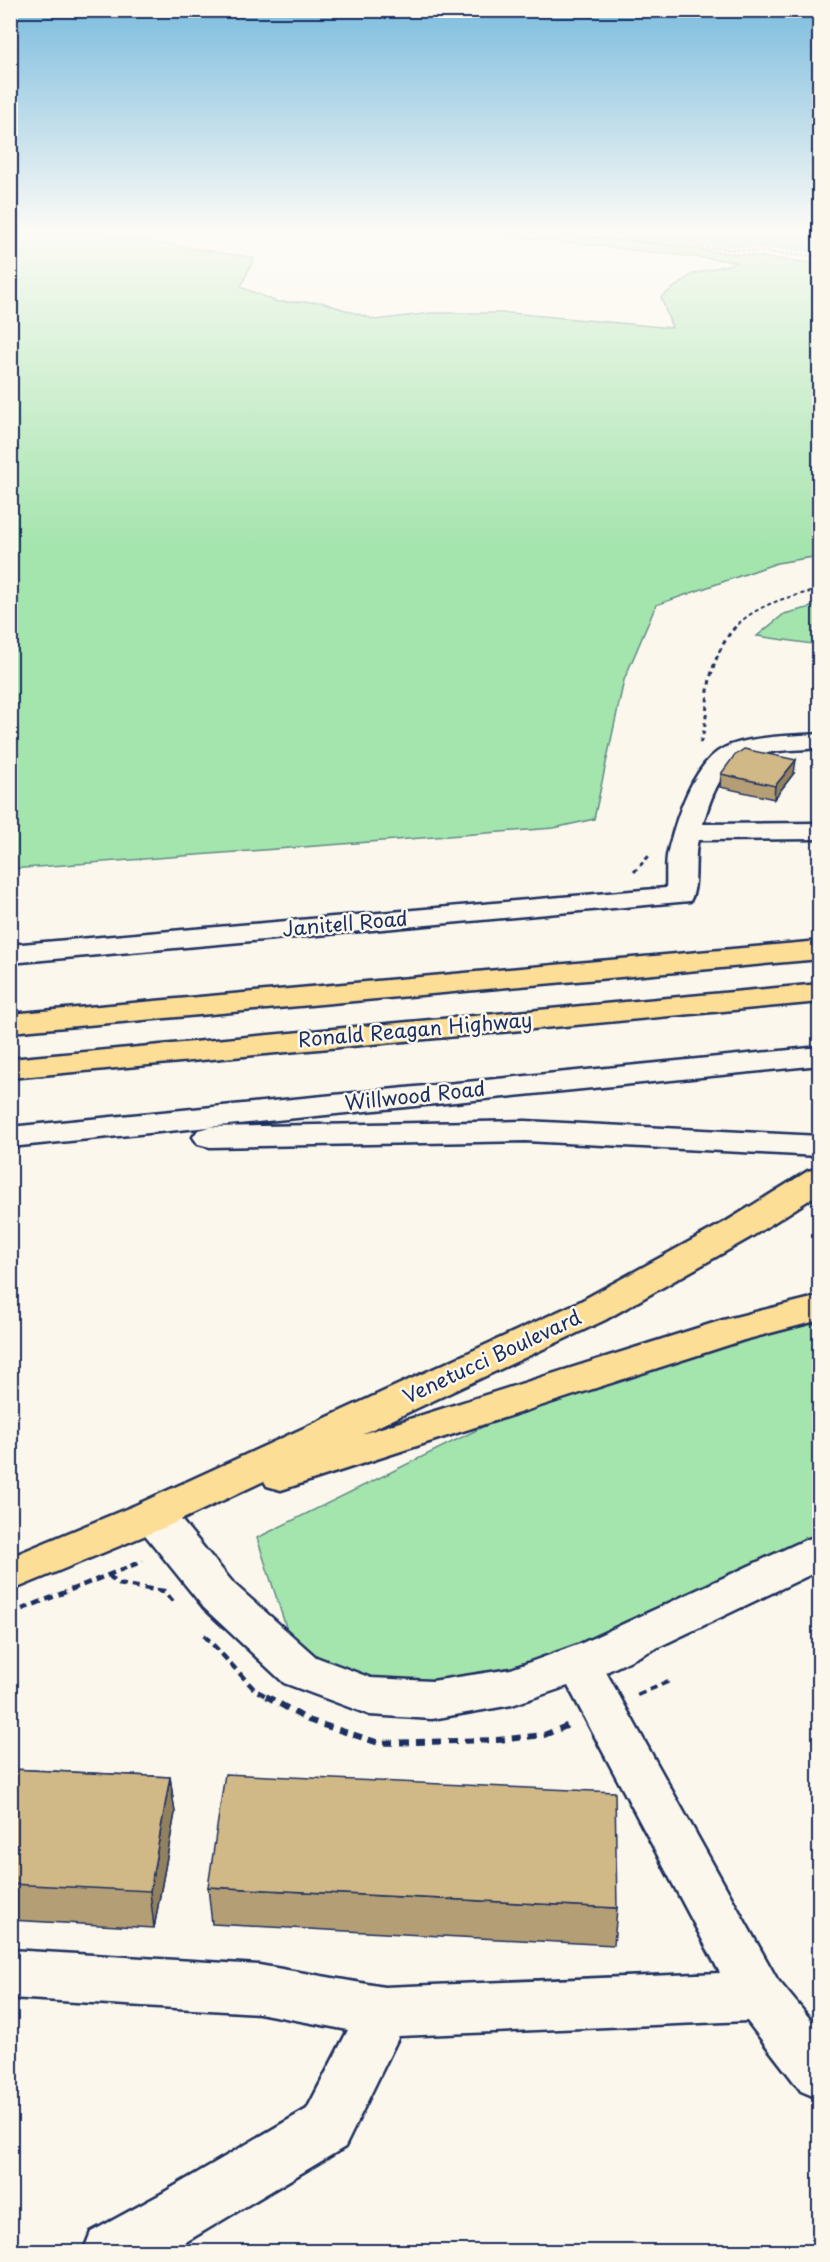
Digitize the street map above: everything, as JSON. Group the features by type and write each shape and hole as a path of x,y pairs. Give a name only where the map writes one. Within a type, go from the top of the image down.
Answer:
{"main road":[{"path":"10,1023 819,950"},
{"name":"Ronald Reagan Highway","path":"10,1068 819,993"},
{"name":"Venetucci Boulevard","path":"166,1531 592,1311 739,1228 819,1178"},
{"name":"Venetucci Boulevard","path":"10,1575 166,1531 736,1329 819,1308"}],"street":[{"path":"819,741 760,746 732,753 709,775 698,796 688,832 819,831"},
{"name":"Janitell Road","path":"10,954 680,895 681,853 688,832"},
{"name":"Willwood Road","path":"10,1137 819,1056"},
{"name":"Willwood Road","path":"10,1151 223,1136 525,1131 819,1146"},
{"path":"166,1531 219,1596 300,1670 370,1696 432,1700 512,1687 579,1664 819,1551"},
{"path":"579,1664 759,1996 819,2073"},
{"path":"10,1974 259,1989 384,2012 759,1996"},
{"path":"111,2252 182,2214 326,2128 384,2012"}],"path":[{"path":"696,752 706,730 709,686 716,662 732,628 747,613 771,602 819,590"},
{"path":"603,902 643,864 655,848"},
{"path":"10,1614 166,1531"}],"green space":[{"path":"11,339 819,339 819,556 777,563 656,605 624,680 594,819 554,828 11,869"},
{"path":"819,605 819,645 757,636 784,614"},
{"path":"819,1312 819,1551 596,1657 432,1700 300,1670 257,1538 574,1382"}],"building":[{"path":"744,749 796,760 775,786 721,774 734,756"},
{"path":"10,1769 170,1777 150,1891 10,1884"},
{"path":"225,1774 615,1792 617,1908 208,1887"}]}
